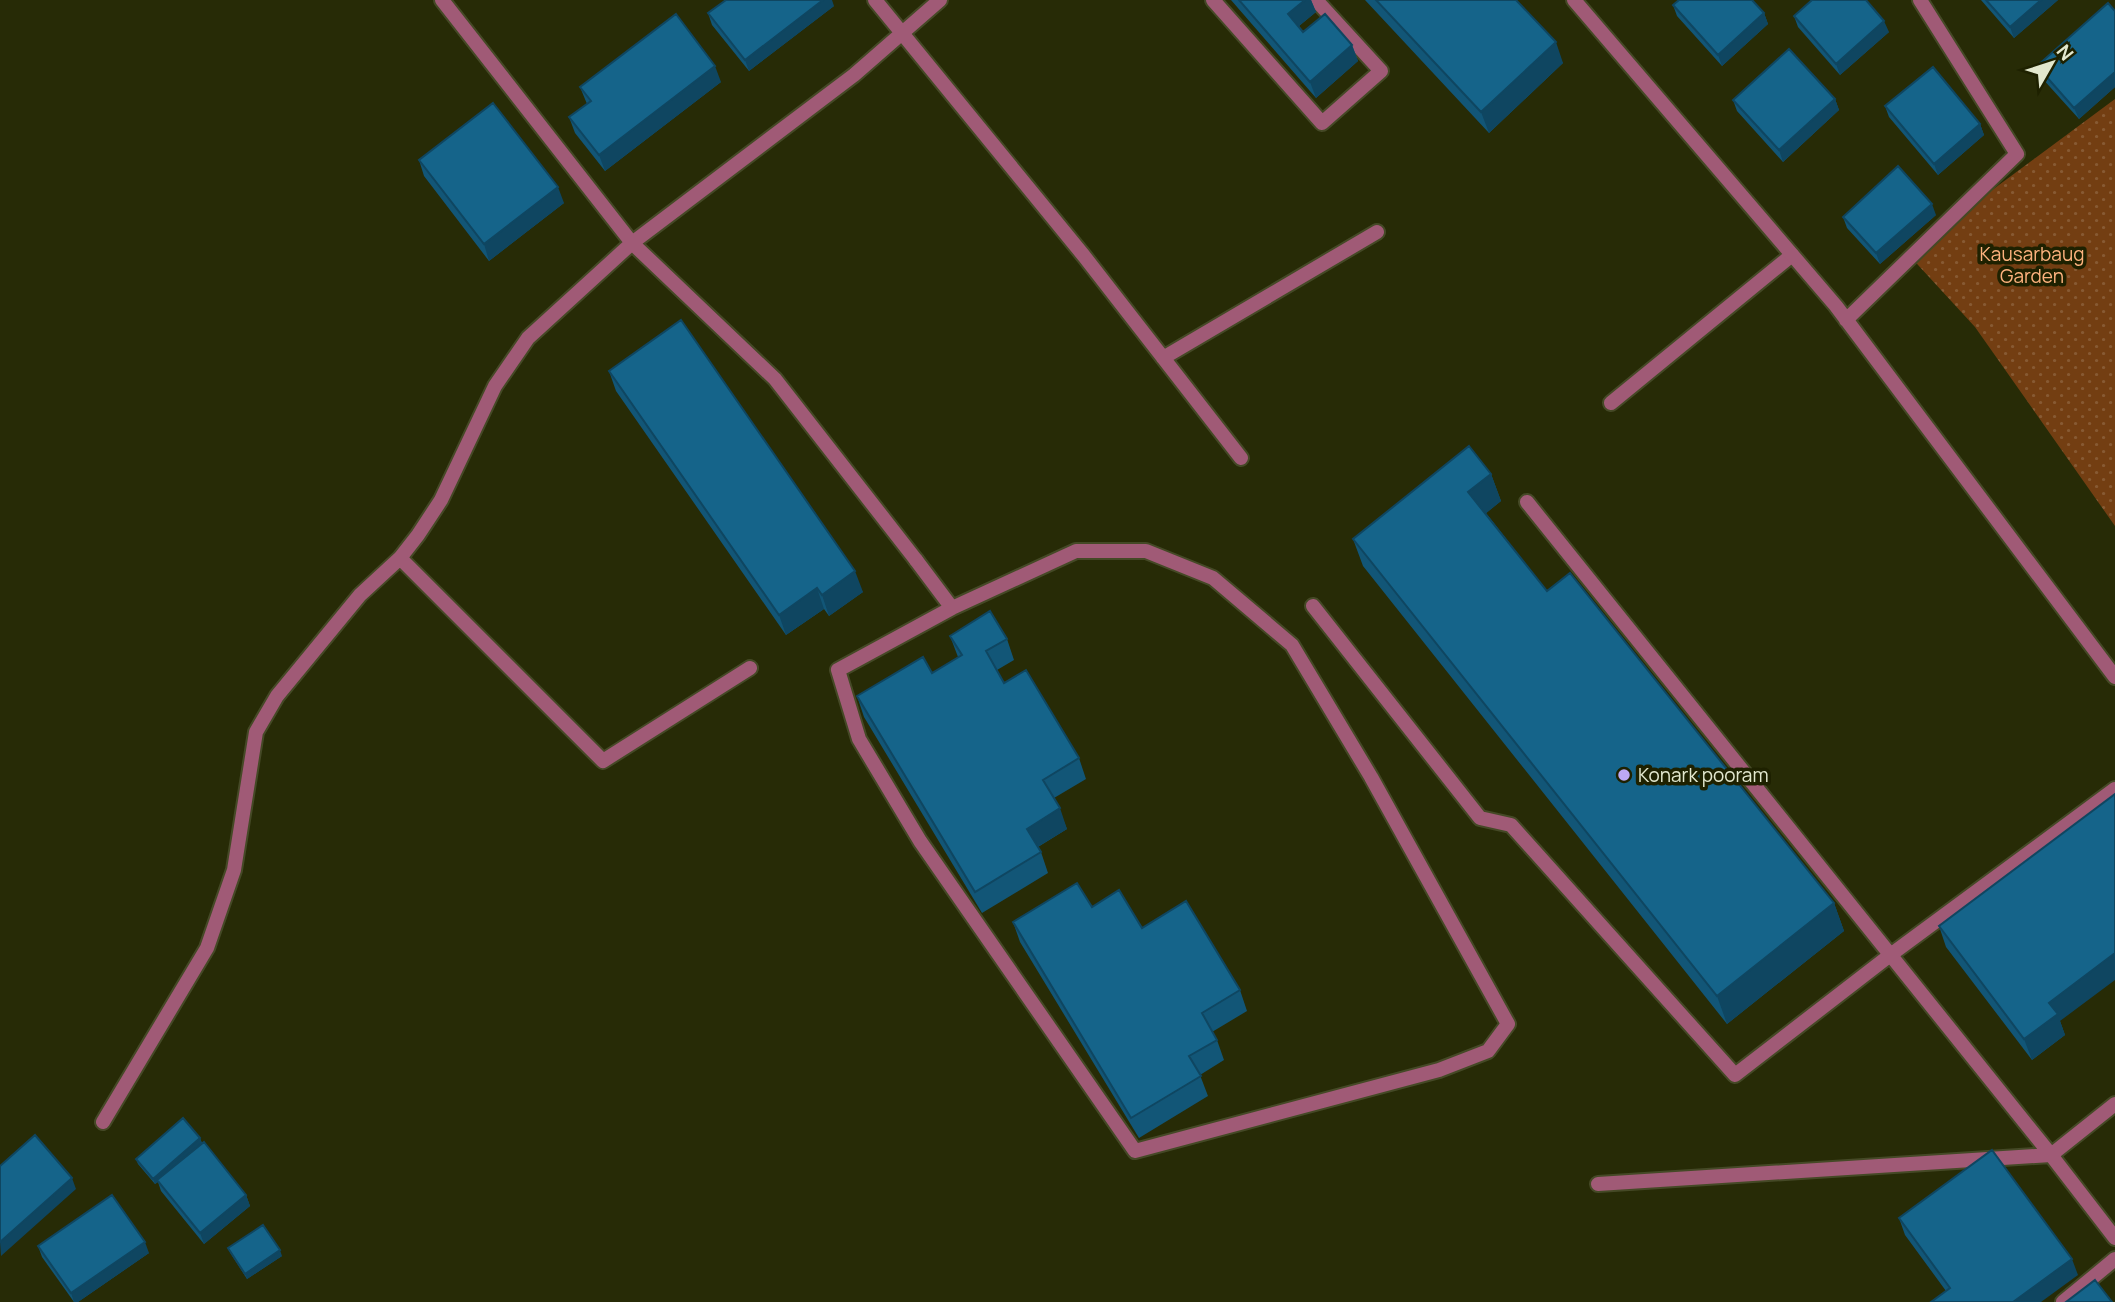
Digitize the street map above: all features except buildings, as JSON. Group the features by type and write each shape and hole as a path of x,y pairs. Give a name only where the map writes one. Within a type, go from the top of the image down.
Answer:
{"street":[{"path":"442,0 632,243 775,379 952,608"},
{"path":"875,0 1084,256 1241,458"},
{"path":"103,1122 207,947 234,870 256,732 285,686 360,595 400,558 441,500 495,386 528,338 632,243 854,75 940,0"},
{"path":"1213,0 1322,123 1381,71 1316,0"},
{"path":"1574,0 1846,320 2115,677"},
{"path":"1846,320 2017,154 1920,0"},
{"path":"1163,358 1377,232"},
{"path":"1611,404 1792,256"},
{"path":"1527,502 2115,1238"},
{"path":"1076,551 1146,551 1213,578 1292,645 1371,777 1508,1024 1488,1051 1439,1070 1242,1125 1135,1151 920,841 859,739 838,670 952,608 1076,551"},
{"path":"400,558 603,761 750,667"},
{"path":"1313,606 1480,818 1511,824 1735,1075 1889,956 2115,789"},
{"path":"1598,1184 2051,1155 2115,1104"},
{"path":"2063,1302 2115,1259"}],"green space":[{"name":"Kausarbaug Garden","path":"2115,99 2115,526 1975,327 1907,253"}],"place":[{"name":"Konark pooram","path":"1624,775"}]}
